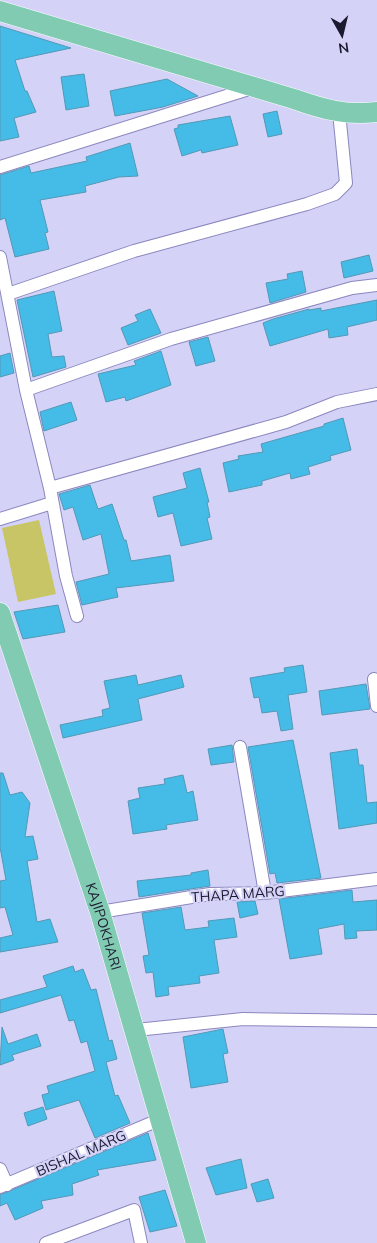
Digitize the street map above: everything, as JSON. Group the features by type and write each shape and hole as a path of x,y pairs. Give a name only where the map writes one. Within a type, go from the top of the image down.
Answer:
{"main road":[{"path":"0,11 320,108 360,114 377,112"},
{"name":"KAJIPOKHARI","path":"0,613 100,912 136,1030 196,1243"}],"street":[{"path":"0,167 255,87"},
{"path":"8,294 134,251 307,204 335,194 346,183 339,112"},
{"path":"0,257 26,390 50,488 66,576 77,616"},
{"path":"26,390 171,339 352,288 377,285"},
{"path":"50,488 286,422 337,402 377,394"},
{"path":"0,519 52,503"},
{"path":"374,679 377,706"},
{"path":"240,747 265,893"},
{"name":"THAPA MARG","path":"100,912 210,894 265,893 377,880"},
{"path":"136,1030 243,1019 377,1021"},
{"name":"BISHAL MARG","path":"3,1186 161,1119"},
{"path":"0,1169 3,1186"},
{"path":"46,1243 134,1210 141,1243"}],"shaded area":[{"path":"39,520 56,594 18,602 2,528"}],"building":[{"path":"0,26 71,48 15,60 25,91 27,91 36,112 14,118 19,137 0,141"},
{"path":"84,74 89,106 66,110 61,77"},
{"path":"167,79 198,96 163,107 115,116 110,91"},
{"path":"277,111 282,134 268,137 263,114"},
{"path":"230,116 238,145 202,153 201,150 182,156 174,129 178,128 178,125"},
{"path":"130,143 138,176 119,177 85,186 86,192 40,200 48,232 45,233 49,249 15,257 5,218 0,220 0,175 29,166 31,173 87,161 86,157"},
{"path":"369,255 373,271 344,278 341,262"},
{"path":"302,271 306,292 270,303 266,283 288,279 287,274"},
{"path":"54,291 62,331 48,334 52,357 64,356 66,367 33,377 17,300"},
{"path":"377,300 377,320 347,327 348,335 329,338 328,329 270,346 263,323 309,309 321,308 321,311"},
{"path":"150,309 161,333 128,345 121,328 138,321 135,315"},
{"path":"208,337 215,361 196,366 189,342"},
{"path":"161,351 171,385 126,401 125,397 106,402 98,374 136,365 134,361"},
{"path":"10,353 14,373 0,377 0,356"},
{"path":"71,402 77,420 44,431 40,412"},
{"path":"343,418 351,450 330,456 331,460 308,467 310,474 291,479 290,473 262,481 262,485 229,492 223,463 239,459 238,456 263,452 261,444 324,426 324,424"},
{"path":"200,468 209,502 207,502 210,517 207,518 212,539 181,546 173,513 158,517 153,497 187,488 183,473"},
{"path":"90,485 98,509 112,504 124,540 126,540 131,561 170,555 174,581 116,588 118,597 82,605 76,582 109,574 101,534 83,540 73,507 64,510 59,494"},
{"path":"58,605 65,632 23,639 14,612"},
{"path":"303,665 307,692 288,695 293,729 281,731 277,711 262,713 259,697 254,698 250,678 285,672 284,668"},
{"path":"136,675 138,685 181,675 184,687 138,699 142,720 63,738 60,725 103,716 102,710 110,708 104,681"},
{"path":"366,684 370,709 322,715 319,691"},
{"path":"293,740 321,878 277,883 275,873 270,874 248,747"},
{"path":"232,745 234,762 211,765 208,749"},
{"path":"357,749 359,765 363,765 367,803 377,802 377,823 339,829 330,753"},
{"path":"0,773 3,773 10,795 22,792 30,803 25,837 33,836 38,859 27,861 37,922 50,919 58,942 0,952 0,938 13,935 5,907 0,908 0,881 6,880 0,847"},
{"path":"183,775 187,793 193,791 198,820 166,825 167,829 133,834 128,801 140,798 138,788 165,784 164,779"},
{"path":"208,870 210,886 139,897 137,881 191,875 191,873"},
{"path":"352,890 353,902 377,900 377,930 356,931 357,938 345,939 344,924 318,929 322,954 290,959 279,899"},
{"path":"255,901 258,914 240,918 237,902"},
{"path":"181,907 185,930 209,927 208,921 234,918 237,937 214,940 219,973 199,976 200,983 168,987 169,995 156,997 153,972 146,973 143,956 149,955 142,913"},
{"path":"73,966 75,972 83,969 91,990 96,989 109,1041 112,1040 117,1059 106,1062 115,1096 118,1095 130,1123 95,1138 79,1100 46,1110 42,1095 49,1093 47,1086 95,1071 87,1041 81,1043 74,1020 69,1021 61,995 0,1013 0,1000 47,987 43,976"},
{"path":"2,1027 8,1044 37,1034 41,1046 12,1055 14,1060 0,1065"},
{"path":"223,1029 228,1053 223,1054 228,1082 191,1088 183,1037"},
{"path":"43,1107 47,1119 28,1126 24,1113"},
{"path":"148,1133 156,1160 97,1170 99,1175 72,1184 73,1195 41,1201 43,1208 15,1220 7,1203 0,1206 0,1195"},
{"path":"241,1159 247,1188 216,1195 206,1168"},
{"path":"268,1179 274,1198 257,1202 251,1184"},
{"path":"165,1190 177,1226 150,1232 139,1197"}]}
